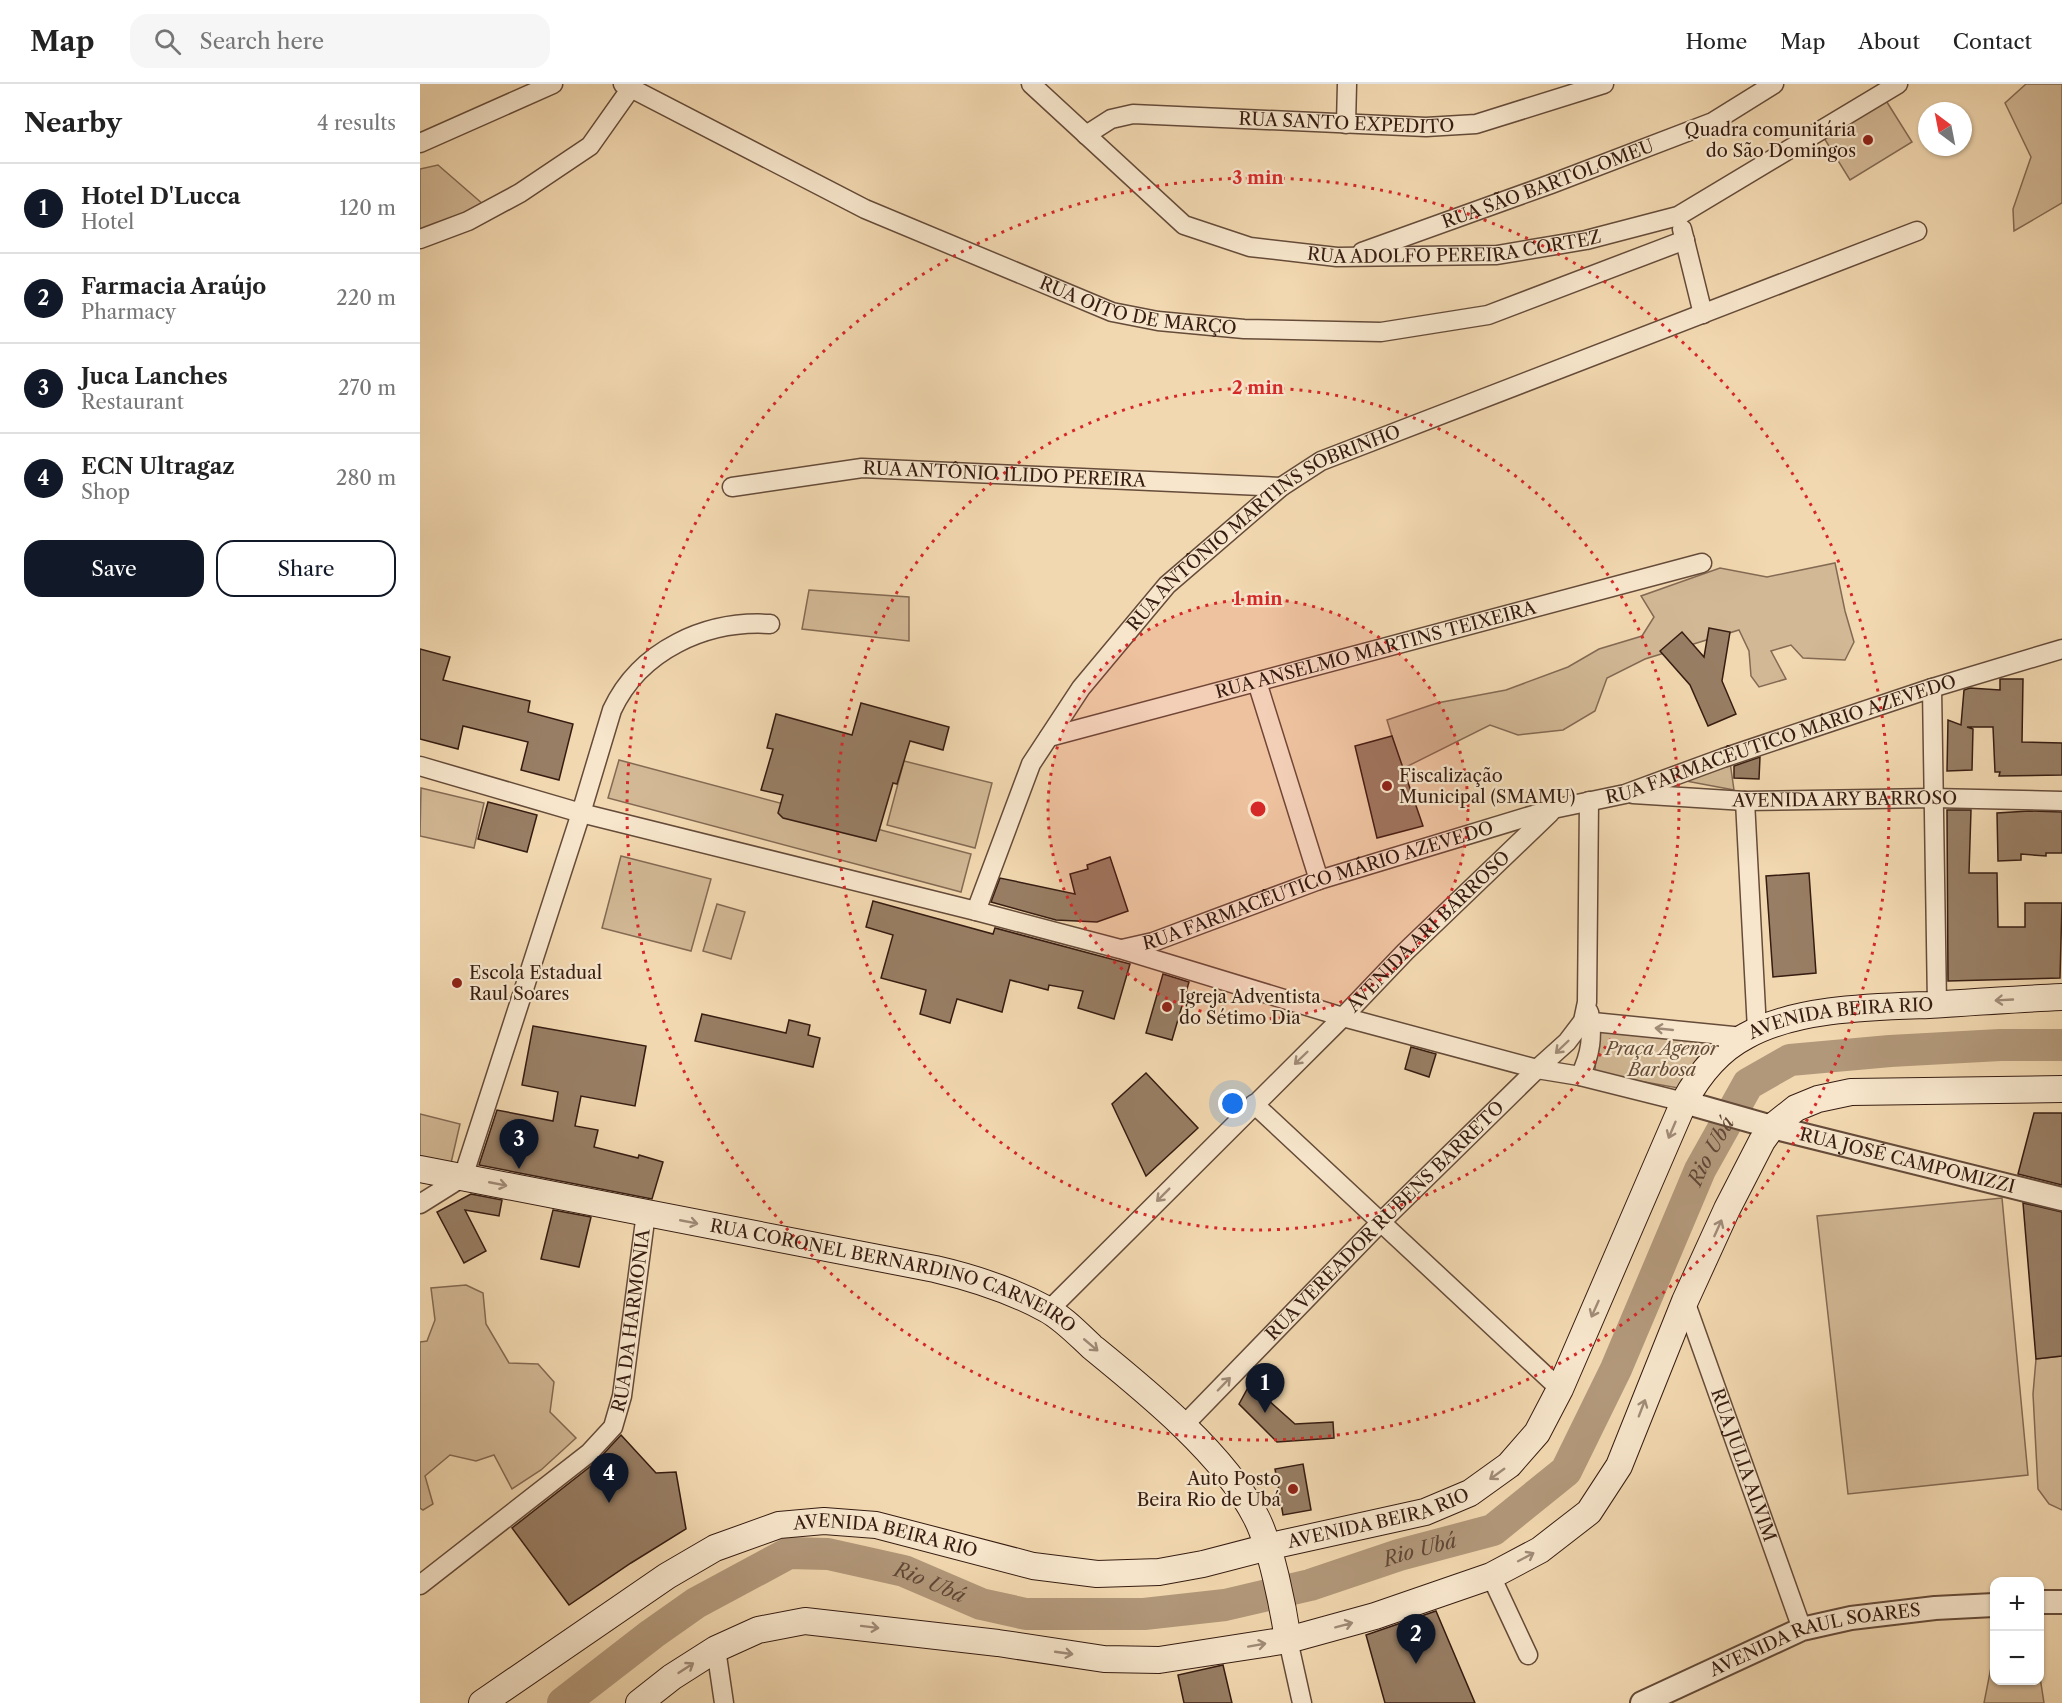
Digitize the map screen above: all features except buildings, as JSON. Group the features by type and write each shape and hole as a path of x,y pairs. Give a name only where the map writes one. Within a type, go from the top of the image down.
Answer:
{"main road":[{"name":"AVENIDA BEIRA RIO","path":"482,1703 667,1576 715,1548 779,1526 825,1521 876,1525 1033,1566 1097,1574 1159,1572 1203,1564 1270,1558 1425,1512 1470,1493 1509,1465 1537,1432 1560,1389 1684,1102 1699,1077 1721,1054 1750,1033 1803,1016 1850,1010 2062,997"},
{"path":"639,1703 672,1677 716,1649 758,1630 805,1622 998,1643 1104,1659 1159,1660 1286,1631 1375,1616 1491,1576 1540,1550 1589,1512 1619,1466 1685,1301 1727,1209 1757,1151 1763,1125 1818,1099 1851,1092 2062,1089"},
{"name":"RUA CORONEL BERNARDINO CARNEIRO","path":"420,1169 946,1271 976,1279 1049,1310 1125,1373 1183,1426 1227,1474 1250,1505 1257,1518 1270,1558 1286,1631"}],"street":[{"path":"420,143 553,84"},
{"name":"RUA ADOLFO PEREIRA CORTEZ","path":"1031,84 1184,225 1250,247 1349,256 1497,255 1586,240 1678,216 1898,84"},
{"path":"1346,124 1347,84"},
{"name":"RUA SANTO EXPEDITO","path":"1086,135 1111,119 1133,114 1426,127 1476,124 1604,84"},
{"name":"RUA SÃO BARTOLOMEU","path":"1349,256 1551,184 1713,122 1774,84"},
{"path":"420,239 468,221 520,193 590,146 627,86"},
{"name":"RUA OITO DE MARÇO","path":"627,86 865,209 1112,312 1158,321 1244,329 1381,332 1488,315 1685,240"},
{"path":"1678,216 1703,314"},
{"name":"RUA ANTÔNIO MARTINS SOBRINHO","path":"976,911 1031,764 1081,688 1167,585 1281,487 1321,461 1917,231"},
{"name":"RUA ANTÔNIO ILIDO PEREIRA","path":"732,487 862,468 1281,487"},
{"name":"RUA ANSELMO MARTINS TEIXEIRA","path":"1048,737 1702,563"},
{"path":"420,1204 464,1177 612,710 619,695 652,658 678,641 716,629 754,623 770,624"},
{"name":"RUA FARMACÊUTICO MÁRIO AZEVEDO","path":"1120,950 1153,942 1319,880 1553,809 1625,794 1723,758 1932,688 2062,649"},
{"path":"1257,682 1319,880"},
{"path":"1932,688 1937,1004"},
{"path":"420,766 581,813 976,911 1120,950 1343,1017 1537,1069 1580,1076 1684,1102"},
{"name":"AVENIDA ARY BARROSO","path":"1625,794 1745,801 1933,798 2062,801"},
{"path":"1580,1076 1591,1050 1587,1022 1589,801"},
{"path":"1587,1022 1750,1033 1745,801"},
{"name":"AVENIDA ARI BARROSO","path":"1049,1310 1451,906 1553,809"},
{"name":"RUA VEREADOR RUBENS BARRETO","path":"1183,1426 1382,1222 1587,1022"},
{"name":"RUA JOSÉ CAMPOMIZZI","path":"1684,1102 1763,1125 2062,1199"},
{"path":"1254,1104 1560,1389"},
{"name":"RUA DA HARMONIA","path":"420,1585 590,1453 613,1427 622,1396 646,1213"},
{"name":"RUA JULIA ALVIM","path":"1685,1301 1802,1629"},
{"path":"1491,1576 1528,1654"},
{"path":"2044,1602 2062,1602"},
{"name":"AVENIDA RAUL SOARES","path":"1642,1703 1802,1629 1861,1617 1935,1608 1990,1605"},
{"path":"1286,1631 1302,1703"},
{"path":"716,1649 724,1703"}],"green space":[{"path":"2026,84 2062,84 2062,203 2014,231 2013,209 2031,157 2005,103"},
{"name":"Quadra comunitária do São Domingos","path":"1885,99 1912,142 1850,180 1824,138"},
{"path":"438,165 484,205 420,231 420,169"},
{"path":"1835,563 1854,642 1845,660 1803,658 1791,645 1771,651 1786,679 1759,687 1751,676 1749,651 1739,630 1645,659 1607,678 1595,711 1563,730 1518,735 1490,725 1402,769 1387,720 1437,703 1506,690 1568,667 1599,649 1642,636 1654,617 1641,596 1720,568 1767,577"},
{"path":"809,590 909,597 909,641 802,629"},
{"path":"619,760 971,854 961,892 608,798"},
{"path":"904,761 992,783 975,848 887,825"},
{"path":"1730,762 1734,790 1686,781"},
{"path":"421,788 484,803 474,848 420,836"},
{"path":"621,856 711,879 691,951 602,928"},
{"path":"717,904 745,912 731,959 703,951"},
{"name":"Praça Agenor Barbosa","path":"1597,1029 1711,1038 1678,1088 1595,1073"},
{"path":"420,1114 460,1124 451,1163 420,1156"},
{"path":"2002,1198 2028,1475 1848,1494 1817,1216"},
{"path":"466,1285 483,1293 486,1324 509,1363 538,1364 554,1382 550,1412 576,1438 541,1470 512,1489 494,1455 476,1461 450,1455 425,1476 433,1504 423,1510 420,1508 420,1342 427,1341 435,1320 431,1288"},
{"path":"2062,1356 2062,1510 2049,1504 2038,1489 2033,1394 2036,1359"},
{"path":"1990,1672 1990,1685 2041,1685 2044,1703 1984,1703"}],"waterway":[{"name":"Rio Ubá","path":"563,1703 696,1603 789,1553 828,1554 904,1571 981,1604 1026,1614 1144,1614 1225,1605 1310,1585 1399,1555 1493,1530 1566,1471 1616,1369 1700,1170 1748,1084 1790,1060 1890,1051 2000,1045 2062,1045"}],"place":[{"name":"Quadra comunitária do São Domingos","path":"1868,140"},
{"name":"Fiscalização Municipal (SMAMU)","path":"1387,786"},
{"name":"Escola Estadual Raul Soares","path":"457,983"},
{"name":"Igreja Adventista do Sétimo Dia","path":"1167,1007"},
{"name":"Juca Lanches","path":"519,1169"},
{"name":"Hotel D'Lucca","path":"1265,1413"},
{"name":"Auto Posto Beira Rio de Ubá","path":"1293,1489"},
{"name":"ECN Ultragaz","path":"609,1503"},
{"name":"Farmacia Araújo","path":"1416,1664"}]}
